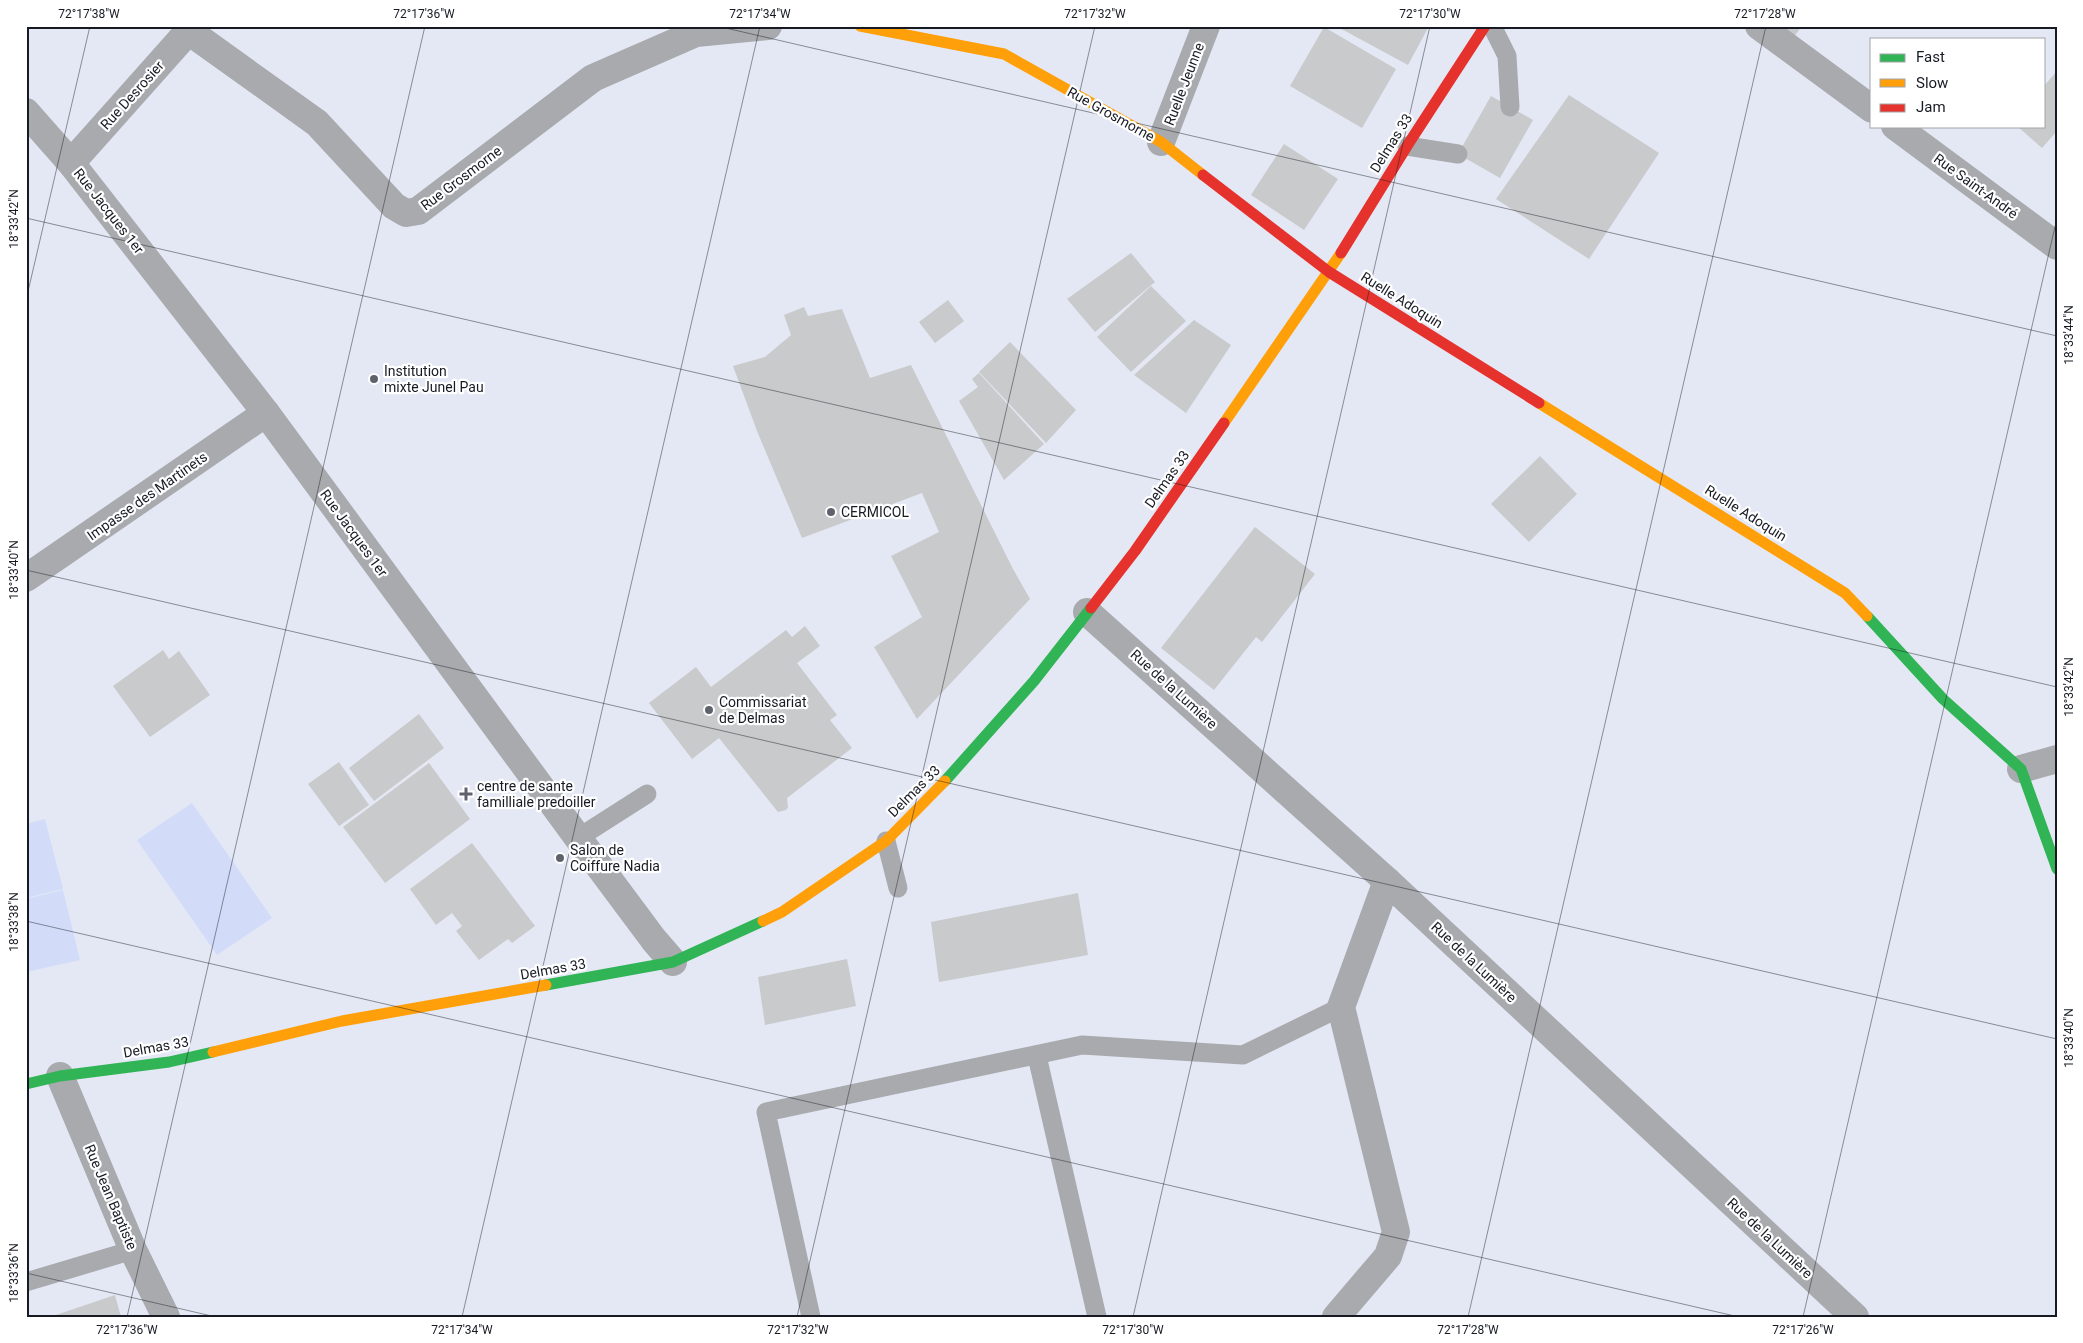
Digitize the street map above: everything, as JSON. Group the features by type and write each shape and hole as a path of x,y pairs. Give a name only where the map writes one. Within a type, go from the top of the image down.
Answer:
{"main road":[{"name":"Rue Grosmorne","path":"860,26 1004,54 1162,142 1329,272"},
{"name":"Delmas 33","path":"26,1084 60,1076 169,1062 342,1021 673,962 782,912 886,841 951,775 1034,681 1135,551 1329,272 1407,146 1485,26"},
{"name":"Ruelle Adoquin","path":"1329,272 1845,592 1943,699 2022,769 2057,869"}],"street":[{"name":"Rue Grosmorne","path":"191,29 318,124 394,206 406,213 418,210 593,78 696,33 768,26"},
{"name":"Ruelle Jeunne","path":"1162,142 1206,26"},
{"path":"1759,26 1870,108"},
{"name":"Rue Desrosier","path":"71,163 191,29"},
{"name":"Rue Jacques 1er","path":"26,112 71,163 266,413 578,838 654,940 673,962"},
{"name":"Rue Saint-André","path":"1898,128 2057,246"},
{"name":"Impasse des Martinets","path":"26,578 266,413"},
{"name":"Rue de la Lumière","path":"1088,612 1387,881 1855,1317"},
{"path":"2022,769 2057,759"},
{"path":"1336,1317 1388,1256 1396,1232 1341,1007 1387,881"},
{"name":"Rue Jean Baptiste","path":"60,1076 134,1250 166,1317"}],"lane":[{"path":"1492,26 1507,56 1510,107"},
{"path":"1407,146 1458,154"},
{"path":"578,838 647,794"},
{"path":"886,841 898,888"},
{"path":"810,1317 766,1112 1038,1056 1082,1045 1243,1055 1341,1007"},
{"path":"1038,1056 1097,1317"},
{"path":"26,1282 134,1250"}],"shaded area":[{"path":"192,803 272,918 217,955 137,840"},
{"path":"45,819 63,889 26,898 26,824"},
{"path":"63,890 80,960 26,972 26,899"}],"building":[{"path":"1336,26 1429,26 1408,65"},
{"path":"1776,26 1802,26 1793,38"},
{"path":"1324,27 1396,69 1362,128 1290,86"},
{"path":"2057,71 2057,131 2042,148 2019,128 2046,128 2046,84"},
{"path":"1569,95 1659,153 1589,259 1496,199"},
{"path":"1491,96 1533,120 1500,178 1458,154"},
{"path":"1284,144 1338,179 1304,230 1251,195"},
{"path":"1131,253 1155,282 1095,332 1067,299"},
{"path":"1151,286 1186,321 1131,372 1097,337"},
{"path":"948,300 964,321 935,343 919,322"},
{"name":"CERMICOL","path":"804,307 808,316 842,309 870,378 911,365 1013,569 1030,599 917,719 874,647 922,617 891,556 939,532 922,493 802,538 757,431 733,366 765,357 791,335 784,315"},
{"path":"1194,320 1231,345 1186,413 1134,375"},
{"path":"1010,342 1076,410 1046,443 979,372"},
{"path":"979,373 1044,444 1004,480 959,401 978,387 972,379"},
{"path":"1540,456 1577,494 1529,542 1491,504"},
{"path":"1255,527 1315,574 1262,642 1256,637 1214,690 1161,648"},
{"path":"805,626 820,646 797,663 837,715 830,720 852,748 787,798 788,807 786,810 778,812 719,738 692,759 649,703 696,667 711,687 786,630 792,637"},
{"path":"163,650 169,659 179,651 210,695 150,737 113,686"},
{"path":"419,714 444,748 374,801 349,768"},
{"path":"339,762 369,805 339,826 308,784"},
{"path":"429,763 470,819 385,883 343,827"},
{"path":"472,843 535,926 512,943 508,939 479,960 456,931 462,926 452,913 436,925 410,889"},
{"path":"1078,893 1088,955 939,982 931,922"},
{"path":"847,959 856,1006 765,1025 758,977"},
{"path":"115,1295 121,1317 53,1317 53,1316"}],"traffic: fast":[{"path":"945,781 1034,681 1091,608"},
{"path":"1867,616 1943,699 2021,769 2057,869"},
{"path":"546,985 673,962 763,921"},
{"path":"26,1084 60,1076 169,1062 213,1052"}],"traffic: slow":[{"path":"860,26 1004,54 1161,142 1203,175"},
{"path":"1224,423 1341,253"},
{"path":"1539,403 1845,593 1867,616"},
{"path":"763,921 782,912 886,841 945,781"},
{"path":"213,1052 342,1021 546,985"}],"traffic: jam":[{"path":"1341,253 1407,146 1485,26"},
{"path":"1203,175 1329,272 1539,403"},
{"path":"1091,608 1135,551 1224,423"}],"place":[{"name":"Institution mixte Junel Pau","path":"374,379"},
{"name":"CERMICOL","path":"831,512"},
{"name":"Commissariat de Delmas","path":"709,710"},
{"name":"centre de sante familliale predoiller","path":"466,794"},
{"name":"Salon de Coiffure Nadia","path":"560,858"}]}
